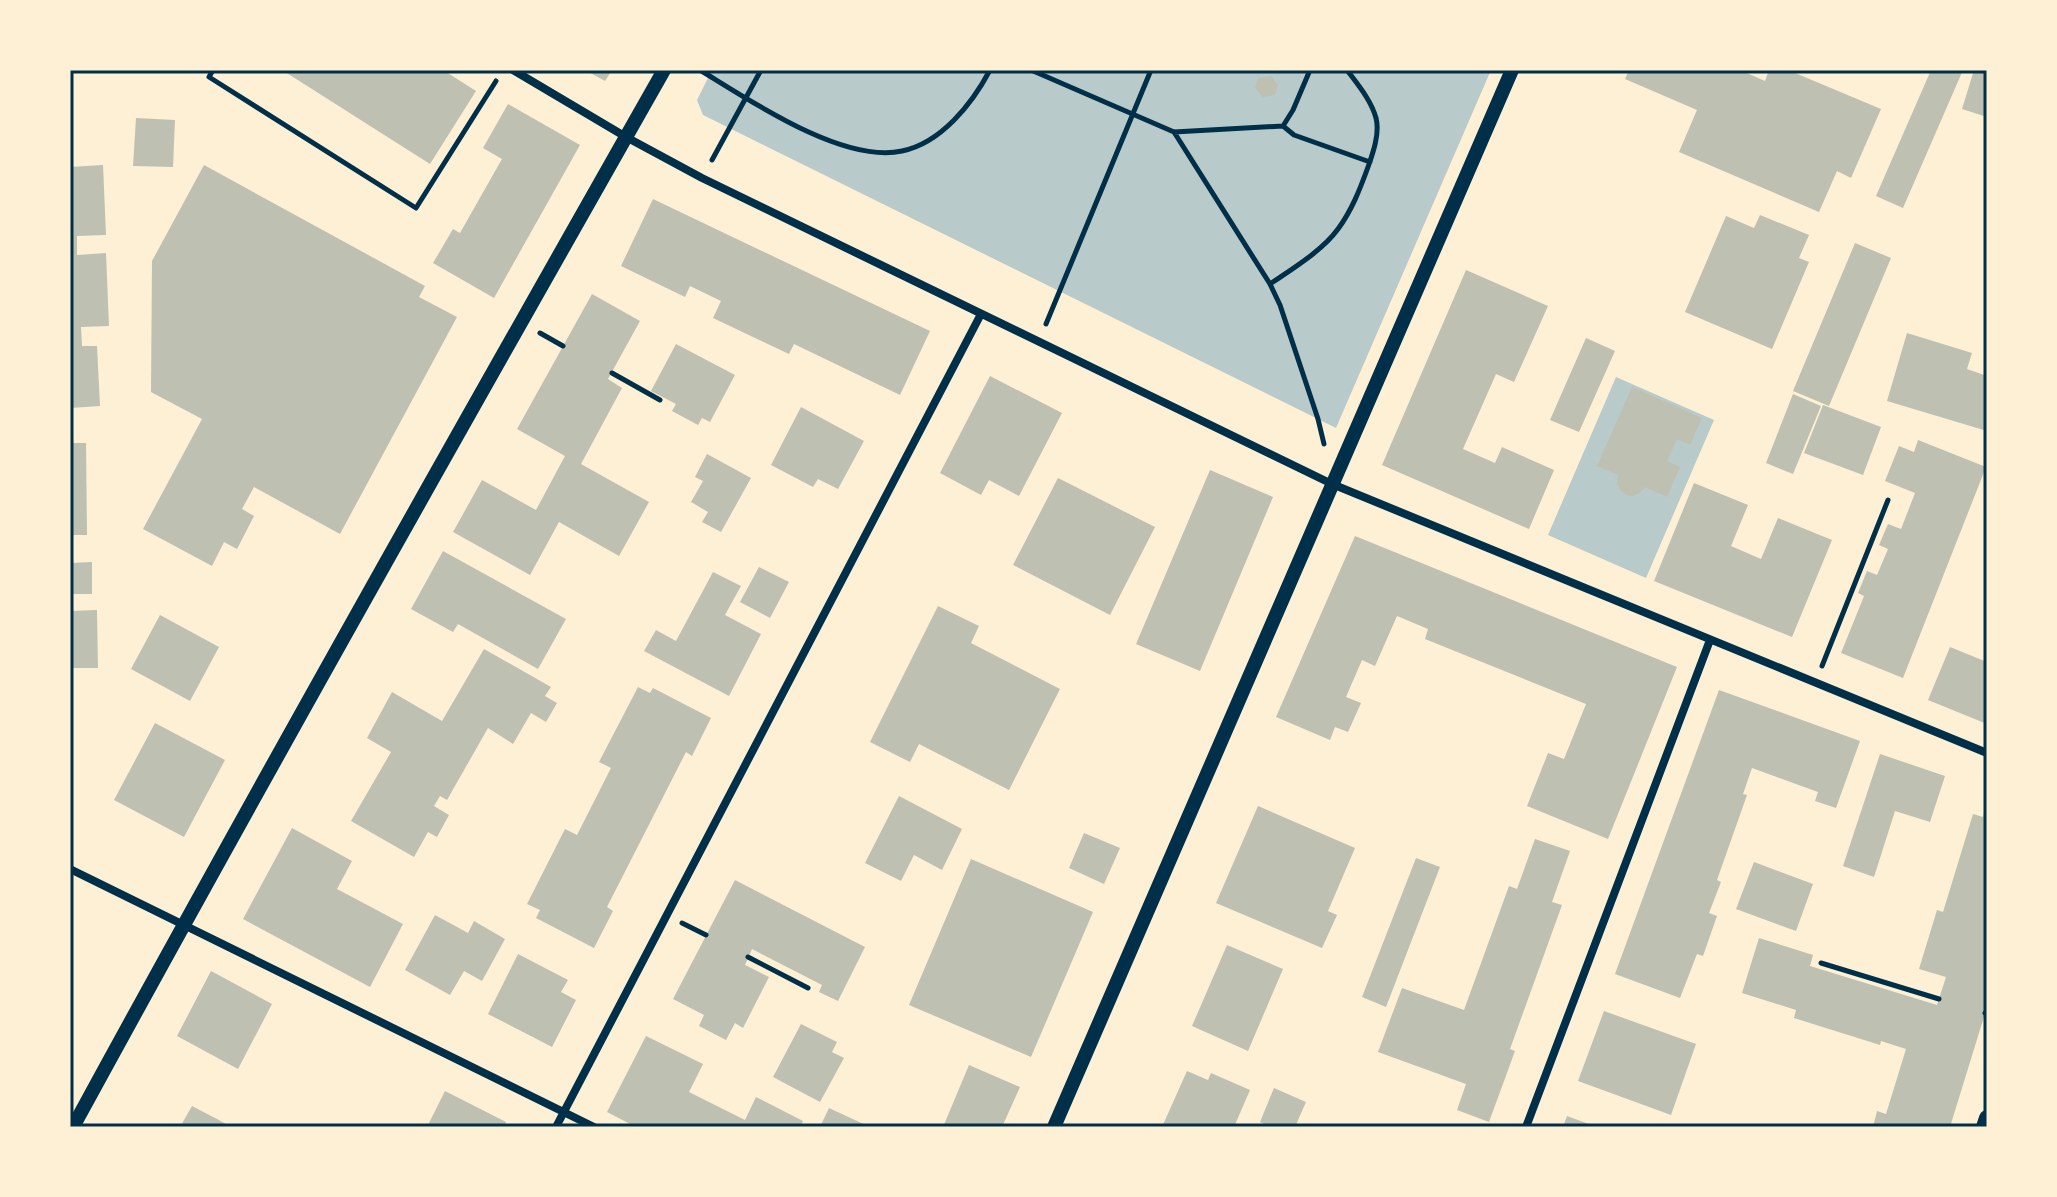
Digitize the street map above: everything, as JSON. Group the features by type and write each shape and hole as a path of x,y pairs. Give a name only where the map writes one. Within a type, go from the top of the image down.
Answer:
{"main road":[{"path":"1984,1127 1987,1118"}],"street":[{"path":"513,70 702,178 1332,484 1987,753"},
{"path":"73,1127 183,924 664,70"},
{"path":"1054,1127 1512,70"},
{"path":"556,1127 981,314"},
{"path":"1526,1127 1710,640"},
{"path":"70,869 594,1127"}],"path":[{"path":"213,70 209,77 416,208 498,79"},
{"path":"700,70 823,139 868,152 895,152 940,133 957,117 990,70"},
{"path":"702,178 761,70"},
{"path":"1031,70 1174,132 1283,126 1294,135 1370,162"},
{"path":"1038,341 1151,70"},
{"path":"1283,126 1310,70"},
{"path":"1270,284 1299,265 1336,232 1349,211 1370,162 1377,120 1366,96 1347,70"},
{"path":"1174,132 1270,284 1280,305 1318,419 1332,484"},
{"path":"612,373 660,400"},
{"path":"1815,683 1888,500"},
{"path":"748,957 808,988"},
{"path":"1821,963 1939,999"}],"shaded area":[{"path":"712,70 1491,70 1336,428 703,115 697,100"},
{"path":"1616,377 1714,420 1646,578 1548,535"}],"building":[{"path":"282,70 443,70 476,91 430,164"},
{"path":"585,70 612,70 605,81"},
{"path":"1629,70 1740,70 1765,81 1769,70 1788,70 1881,109 1851,178 1837,171 1819,212 1679,152 1697,110 1625,79"},
{"path":"1931,70 1963,70 1903,208 1876,196"},
{"path":"1974,70 1987,70 1987,117 1962,109"},
{"path":"1271,76 1278,85 1275,95 1263,97 1255,88 1258,78"},
{"path":"508,104 580,145 494,298 433,263 453,229 460,233 502,159 483,148"},
{"path":"136,118 175,120 173,167 133,166"},
{"path":"103,165 106,235 77,236 77,255 106,253 109,326 81,327 82,346 97,346 100,406 70,408 70,167"},
{"path":"204,165 425,286 419,297 457,317 340,534 254,487 242,509 254,516 237,549 224,542 212,566 143,529 202,419 151,392 152,261"},
{"path":"653,199 930,331 900,395 794,344 789,354 713,318 721,301 690,286 685,297 621,266"},
{"path":"1760,215 1809,235 1799,258 1809,262 1772,349 1685,312 1726,216 1754,228"},
{"path":"1855,243 1891,258 1829,406 1793,391"},
{"path":"1466,270 1548,306 1514,382 1496,374 1463,449 1495,463 1502,447 1554,470 1529,529 1382,465"},
{"path":"592,294 640,321 608,379 622,388 581,464 649,502 619,556 559,522 530,575 453,532 482,480 536,510 565,456 517,429"},
{"path":"1907,333 1972,353 1967,369 1987,376 1987,431 1887,401"},
{"path":"1586,338 1615,351 1579,432 1550,420"},
{"path":"676,344 735,375 710,422 702,418 698,425 672,411 676,404 651,391"},
{"path":"990,376 1062,413 1019,496 989,480 981,495 940,473"},
{"path":"1632,387 1702,418 1690,445 1677,439 1667,461 1680,467 1667,497 1645,487 1633,496 1626,495 1617,483 1618,475 1597,466"},
{"path":"1793,394 1821,406 1793,474 1766,463"},
{"path":"1823,405 1881,427 1863,475 1804,453"},
{"path":"801,407 864,441 838,489 818,479 813,487 771,465"},
{"path":"1918,440 1986,467 1903,678 1841,653 1864,596 1858,593 1867,571 1877,575 1888,549 1879,545 1888,524 1901,529 1915,493 1885,481 1899,446 1914,452"},
{"path":"70,443 86,443 87,535 70,535"},
{"path":"707,454 751,478 721,532 702,522 708,512 691,502 703,481 695,477"},
{"path":"1210,470 1273,497 1200,671 1136,644"},
{"path":"1058,478 1155,527 1110,615 1013,565"},
{"path":"1694,483 1748,505 1731,546 1761,559 1778,518 1832,540 1792,637 1654,581"},
{"path":"1355,536 1677,667 1608,839 1527,806 1548,753 1564,759 1586,704 1425,639 1428,629 1397,616 1375,666 1362,660 1346,697 1361,703 1348,732 1335,727 1330,740 1276,717"},
{"path":"443,551 566,619 538,669 458,624 453,632 411,609"},
{"path":"92,562 92,594 70,594 70,563"},
{"path":"759,567 789,582 770,618 740,602"},
{"path":"713,572 741,586 725,615 761,634 729,696 644,651 656,630 676,641"},
{"path":"938,606 979,626 971,643 1060,689 1009,790 919,744 910,762 870,742"},
{"path":"97,610 98,668 70,668 70,611"},
{"path":"160,615 219,647 190,701 131,669"},
{"path":"1950,647 1987,662 1987,724 1928,700"},
{"path":"484,649 551,687 545,696 557,703 546,722 531,713 513,744 488,728 447,800 440,796 434,806 449,815 437,837 428,832 414,857 351,821 391,752 367,738 392,692 442,721"},
{"path":"638,687 650,693 653,688 711,718 692,756 686,752 607,907 613,911 594,948 536,918 540,910 527,904 565,829 577,835 611,768 599,762"},
{"path":"1719,690 1860,741 1836,808 1815,801 1818,792 1752,768 1743,794 1747,795 1717,880 1721,882 1709,913 1717,916 1703,956 1697,954 1680,998 1615,974"},
{"path":"155,723 225,760 184,837 114,800"},
{"path":"1880,754 1945,776 1930,822 1895,811 1874,877 1843,866"},
{"path":"899,796 962,829 942,870 914,855 901,881 865,863"},
{"path":"1258,806 1355,848 1328,911 1337,915 1322,948 1216,903"},
{"path":"1986,806 1987,1007 1950,1127 1873,1127 1877,1111 1886,1114 1906,1049 1881,1041 1880,1045 1794,1018 1796,1010 1742,993 1759,938 1813,955 1810,966 1937,1005 1946,977 1919,969 1937,910 1943,912 1973,814 1983,817"},
{"path":"292,828 352,861 337,889 403,924 370,987 243,919"},
{"path":"1084,833 1120,848 1104,884 1069,868"},
{"path":"1535,839 1570,851 1552,902 1562,905 1510,1049 1515,1051 1489,1122 1457,1110 1466,1084 1378,1052 1402,988 1464,1010 1509,886 1517,889"},
{"path":"1416,858 1440,867 1386,1007 1362,997"},
{"path":"971,859 1093,912 1031,1057 909,1005"},
{"path":"1754,862 1813,884 1796,931 1736,909"},
{"path":"735,880 865,947 838,1001 819,992 822,985 752,949 745,965 769,977 743,1028 735,1023 726,1040 699,1026 704,1015 673,999"},
{"path":"435,915 468,933 474,921 505,939 482,981 464,971 450,995 405,970"},
{"path":"1227,945 1283,969 1248,1051 1192,1026"},
{"path":"518,954 568,980 561,992 576,1000 552,1047 488,1014"},
{"path":"211,971 272,1004 238,1069 177,1036"},
{"path":"1604,1011 1696,1044 1671,1115 1578,1081"},
{"path":"801,1024 837,1042 832,1052 844,1058 820,1102 773,1077"},
{"path":"646,1036 703,1064 689,1092 745,1120 756,1097 803,1121 800,1127 636,1127 607,1112"},
{"path":"969,1065 1020,1087 1002,1127 943,1127"},
{"path":"1187,1071 1208,1080 1211,1073 1250,1090 1234,1127 1162,1127"},
{"path":"1274,1088 1306,1102 1295,1127 1270,1127 1260,1122"},
{"path":"445,1091 506,1122 504,1127 427,1127"},
{"path":"192,1106 217,1119 231,1127 180,1127"},
{"path":"829,1108 870,1127 820,1127"},
{"path":"1567,1116 1597,1127 1563,1127"}]}
